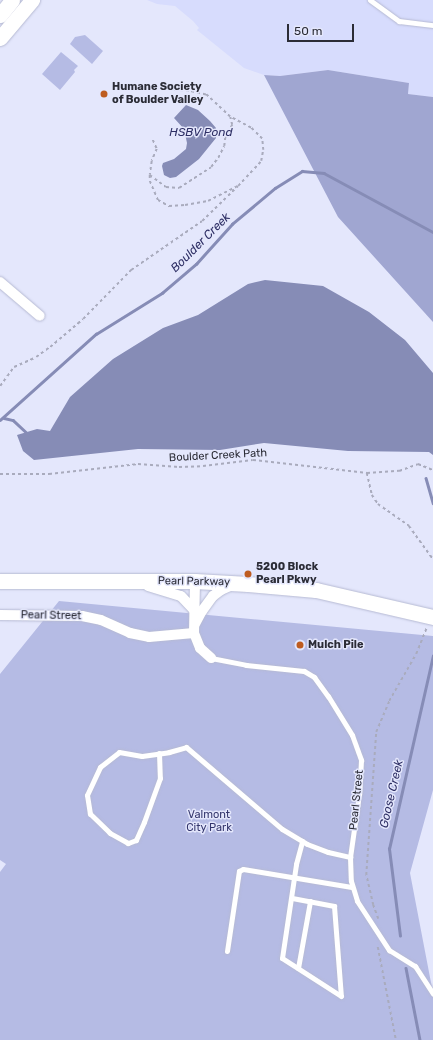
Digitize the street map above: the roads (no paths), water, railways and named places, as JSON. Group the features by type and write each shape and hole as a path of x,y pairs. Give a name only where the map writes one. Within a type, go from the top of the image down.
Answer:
{"main road":[{"path":"0,15 12,0"},
{"path":"0,38 32,0"},
{"name":"Pearl Parkway","path":"0,581 195,581 239,583 316,590 430,622"}],"street":[{"path":"0,282 40,316"},
{"path":"131,581 173,592 184,598 194,610"},
{"name":"Pearl Street","path":"195,581 194,630 200,648 211,658"},
{"path":"194,630 200,614 213,596 225,588 239,583"},
{"name":"Pearl Street","path":"0,615 82,616 101,620 130,633 149,637 194,630"}],"lane":[{"path":"370,0 399,21 433,24"},
{"name":"Pearl Street","path":"211,658 246,665 304,670 314,677 328,696 352,736 361,760 359,794 350,858 352,887 357,901 378,936 394,955 406,959 415,966 433,994"},
{"path":"160,753 160,778 136,840 128,844 110,833 90,814 87,795 100,767 119,752 142,756 186,746 282,829 302,841 328,852 350,858"},
{"path":"292,898 334,906 341,996 282,958 292,898 296,878 296,864 302,841"},
{"path":"227,952 239,871 243,869 352,887"},
{"path":"298,968 310,901"}],"water":[{"name":"HSBV Pond","path":"186,105 198,110 210,121 216,128 216,138 199,159 176,177 170,178 164,175 162,166 163,163 174,159 186,149 187,143 184,129 174,118"},
{"path":"265,280 323,286 369,312 405,340 433,373 433,455 429,452 348,451 264,443 220,450 138,449 34,460 23,451 17,435 37,429 50,431 70,397 113,359 163,328 198,315 248,284"}],"waterway":[{"name":"Boulder Creek","path":"0,420 96,334 162,293 196,264 232,224 275,188 302,171 324,173 433,232"},
{"path":"4,418 13,420 29,435"},
{"name":"Goose Creek","path":"426,478 433,503"},
{"name":"Goose Creek","path":"400,936 389,849 433,656"},
{"name":"Goose Creek","path":"406,968 420,1040"}],"place":[{"name":"Humane Society of Boulder Valley","path":"104,94"},
{"name":"5200 Block Pearl Pkwy","path":"248,574"},
{"name":"Mulch Pile","path":"300,645"}],"park label":[{"name":"Valmont City Park","path":"209,822"}]}
